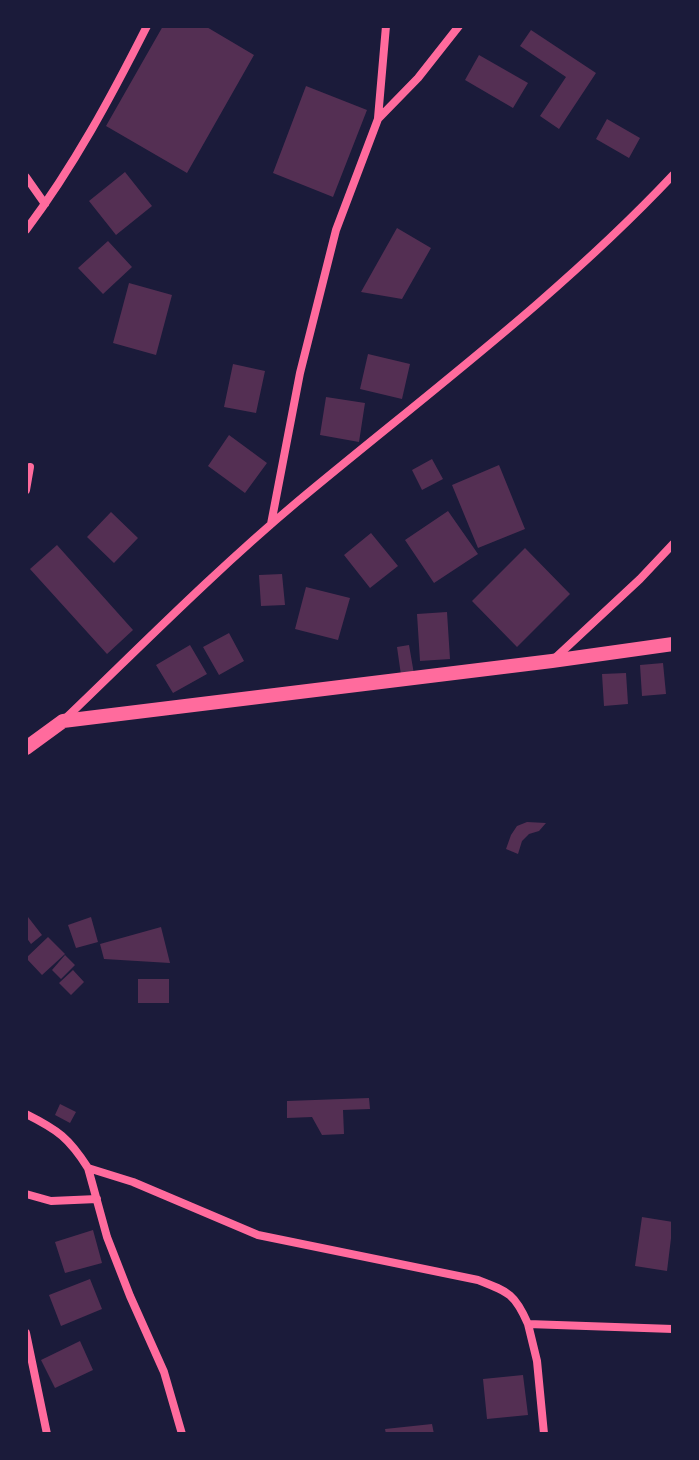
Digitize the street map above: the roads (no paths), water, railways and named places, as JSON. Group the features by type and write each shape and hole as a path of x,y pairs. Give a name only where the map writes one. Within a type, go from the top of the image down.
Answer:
{"street":[{"path":"26,230 106,106 147,26"},
{"path":"271,525 300,373 336,230 378,119 386,26"},
{"path":"378,119 418,78 459,26"},
{"path":"26,748 63,721 271,525 544,298 631,220 673,175"},
{"path":"26,177 45,204"},
{"path":"26,490 30,467"},
{"path":"552,661 673,544"},
{"path":"63,721 673,644"},
{"path":"26,1114 64,1135 88,1168 107,1237 164,1372 182,1434"},
{"path":"88,1168 133,1182 258,1235 478,1280 503,1290 519,1303 528,1324 537,1361 544,1434"},
{"path":"26,1194 51,1201 97,1199"},
{"path":"528,1324 673,1329"},
{"path":"26,1333 47,1434"}]}
